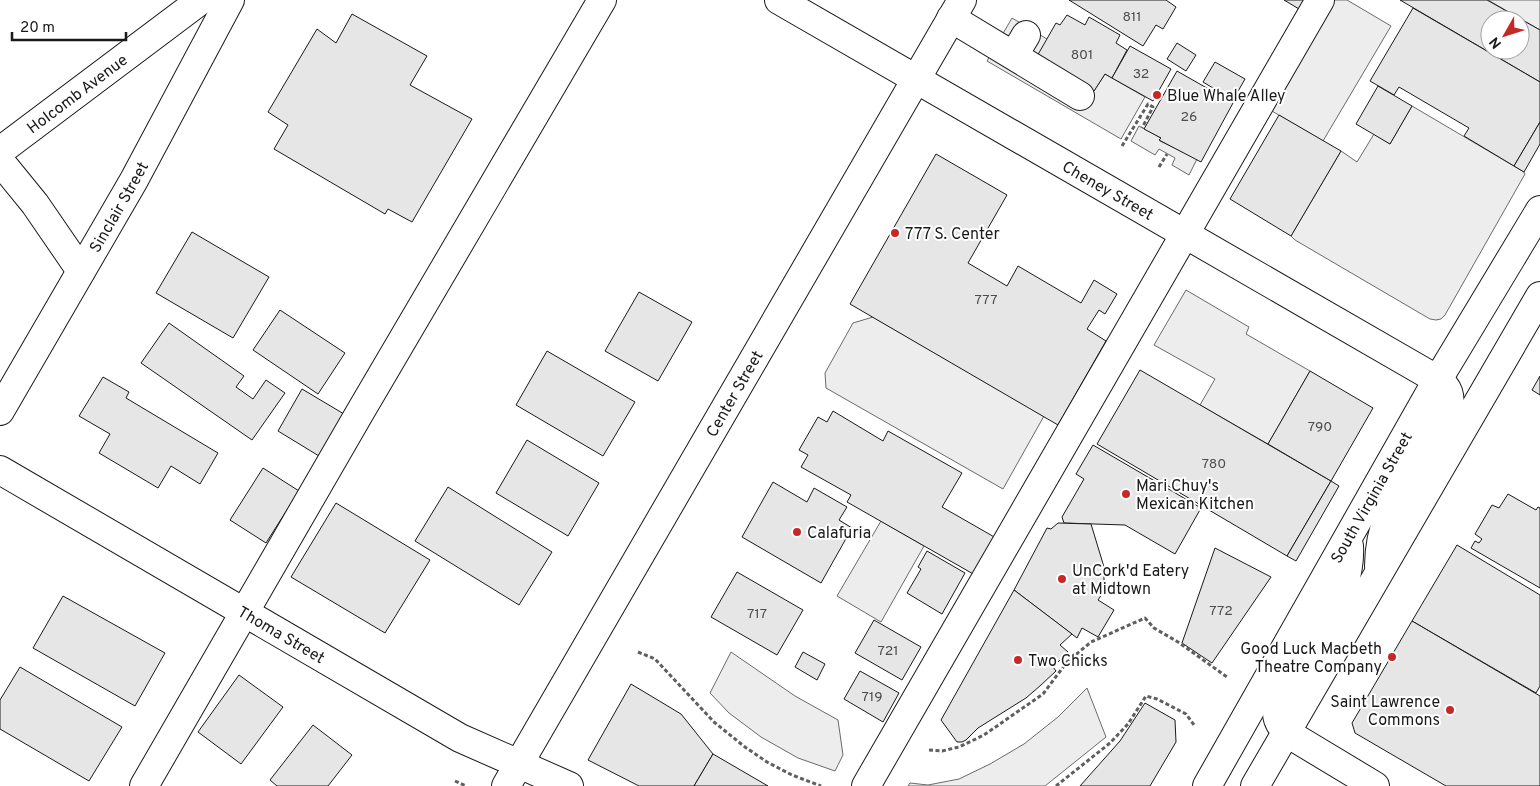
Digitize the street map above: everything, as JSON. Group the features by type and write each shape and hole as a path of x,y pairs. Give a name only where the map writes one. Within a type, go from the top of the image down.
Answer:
{"street":[{"name":"Holcomb Avenue","path":"0,151 201,0"},
{"name":"Sinclair Street","path":"0,411 142,165 230,0"},
{"path":"144,786 359,414 602,0"},
{"name":"Cheney Street","path":"779,0 1438,380"},
{"path":"866,786 1320,0"},
{"path":"957,9 1020,45 1080,96"},
{"name":"Center Street","path":"512,775 957,9"},
{"path":"0,161 34,204 81,271"},
{"name":"South Virginia Street","path":"1207,786 1438,380 1540,210"},
{"path":"1255,786 1540,296"},
{"path":"1378,575 1380,541 1384,525 1391,509 1449,409 1449,391 1438,380"},
{"name":"Thoma Street","path":"0,470 460,738 512,775 569,786"},
{"path":"1348,538 1350,558 1343,589 1278,703 1277,718 1287,733 1375,786"}],"path":[{"path":"1122,146 1148,104 1153,107 1142,128"},
{"path":"1159,167 1167,154"},
{"path":"929,750 942,751 959,747 984,734 1044,694 1067,662 1091,642 1145,618 1154,628 1178,642 1227,677"},
{"path":"638,652 655,659 714,722 745,747 775,766 820,786"},
{"path":"1056,786 1110,743 1128,724 1146,696 1158,699 1186,714 1194,725"},
{"path":"455,781 466,786"}],"shaded area":[{"path":"1320,0 1347,0 1391,26 1323,141 1260,104"},
{"path":"1488,0 1540,0 1540,30 1530,24 1530,10 1505,10"},
{"path":"1012,18 1047,39 1082,85 1094,91 1105,74 1145,97 1121,139 987,61"},
{"path":"1412,106 1525,174 1445,315 1441,319 1436,320 1430,319 1291,236 1341,151 1357,162 1374,134 1390,144"},
{"path":"1139,126 1161,138 1160,141 1197,159 1189,175 1172,165 1175,158 1159,149 1155,155 1131,141"},
{"path":"1186,290 1249,327 1246,334 1310,371 1268,444 1200,405 1215,379 1154,345"},
{"path":"873,317 1044,416 1003,489 826,388 825,373 853,323"},
{"path":"881,521 924,546 881,622 837,596"},
{"path":"731,652 795,696 838,720 843,755 835,771 798,758 761,737 729,713 710,693"},
{"path":"1087,688 1106,737 1045,786 908,786 910,783 928,785 959,779 990,764 1024,744 1058,717"}],"building":[{"path":"1069,0 1166,0 1176,7 1163,29 1156,25 1143,46"},
{"path":"1284,0 1304,0 1299,9"},
{"path":"1400,0 1487,0 1505,10 1480,10 1480,47"},
{"path":"1413,8 1480,47 1480,60 1502,60 1540,82 1540,122 1514,166 1464,136 1469,128 1399,87 1394,95 1370,81"},
{"path":"352,14 427,56 410,85 472,119 412,222 388,209 385,214 274,149 288,125 268,112 317,29 336,43"},
{"path":"1067,15 1085,25 1089,17 1120,35 1116,43 1127,50 1112,78 1105,74 1094,91 1036,58 1056,23 1060,25"},
{"path":"1530,24 1540,30 1540,82 1502,60 1530,60"},
{"path":"1177,43 1196,55 1186,71 1167,59"},
{"path":"1130,46 1171,69 1153,101 1112,78"},
{"path":"1215,62 1245,79 1233,100 1203,82"},
{"path":"1177,71 1233,103 1201,162 1159,140 1161,138 1144,129"},
{"path":"1378,86 1412,106 1390,144 1356,124"},
{"path":"1279,115 1341,151 1291,236 1230,199"},
{"path":"1540,122 1540,144 1524,172 1514,166"},
{"path":"936,154 1007,195 968,263 1007,286 1018,266 1081,303 1094,280 1117,294 1105,314 1099,310 1087,329 1106,341 1058,425 850,304"},
{"path":"192,232 269,277 233,338 156,293"},
{"path":"639,292 692,322 658,381 605,351"},
{"path":"280,310 345,353 318,394 253,350"},
{"path":"169,323 244,376 236,387 253,399 266,380 285,393 252,440 141,363"},
{"path":"547,351 635,402 603,456 516,405"},
{"path":"1140,370 1331,481 1287,556 1097,444"},
{"path":"1310,371 1373,408 1331,481 1268,444"},
{"path":"1540,376 1540,395 1532,390"},
{"path":"103,377 129,392 126,398 218,453 200,484 171,466 158,488 99,453 110,434 79,416"},
{"path":"302,389 344,414 319,456 278,431"},
{"path":"833,411 883,441 888,431 962,473 942,507 996,538 975,575 847,502 851,495 801,467 808,455 799,450 818,417 827,422"},
{"path":"527,440 599,483 568,536 496,493"},
{"name":"Mari Chuy's Mexican Kitchen","path":"1093,445 1201,508 1175,554 1125,525 1064,523 1062,517 1084,479 1076,474"},
{"path":"263,468 299,491 266,543 230,520"},
{"path":"1331,481 1339,486 1296,561 1287,556"},
{"name":"Calafuria","path":"773,482 807,502 814,488 847,507 839,520 852,528 821,583 742,537"},
{"path":"448,487 552,552 519,605 415,541"},
{"path":"1508,494 1536,510 1538,507 1540,508 1540,588 1471,548 1475,541 1479,543 1482,539 1475,534 1492,505 1499,508"},
{"path":"336,503 430,560 385,633 291,577"},
{"name":"UnCork'd Eatery at Midtown","path":"1058,523 1091,524 1104,567 1104,591 1098,600 1114,610 1098,637 1082,628 1077,638 1014,590 1047,528 1051,529"},
{"path":"1457,545 1540,595 1540,686 1536,693 1412,621"},
{"path":"1215,548 1271,577 1212,663 1182,643"},
{"path":"927,551 965,573 942,614 907,593 921,569 918,567"},
{"path":"737,572 803,610 777,655 711,617"},
{"name":"Two Chicks","path":"1014,590 1072,634 1060,645 1068,652 1053,667 1056,671 1026,698 978,728 966,740 957,742 941,720"},
{"path":"63,596 165,653 135,706 33,648"},
{"path":"874,620 921,647 902,680 855,653"},
{"name":"Saint Lawrence Commons","path":"1412,621 1540,696 1540,786 1446,786 1355,733 1352,723"},
{"path":"803,652 825,664 817,680 795,667"},
{"path":"20,667 122,727 89,781 0,729 0,700"},
{"path":"860,671 899,693 883,722 844,699"},
{"path":"239,675 283,707 241,764 198,732"},
{"path":"631,684 681,714 713,754 694,786 639,786 588,760"},
{"path":"1145,703 1175,720 1176,742 1150,786 1080,786 1120,741"},
{"path":"313,725 352,755 328,786 277,786 270,780"},
{"path":"713,754 768,786 694,786"}],"place":[{"name":"Blue Whale Alley","path":"1157,95"},
{"name":"777 S. Center","path":"895,233"},
{"name":"Mari Chuy's Mexican Kitchen","path":"1126,494"},
{"name":"Calafuria","path":"797,532"},
{"name":"UnCork'd Eatery at Midtown","path":"1062,579"},
{"name":"Good Luck Macbeth Theatre Company","path":"1392,657"},
{"name":"Two Chicks","path":"1018,660"},
{"name":"Saint Lawrence Commons","path":"1450,710"}]}
